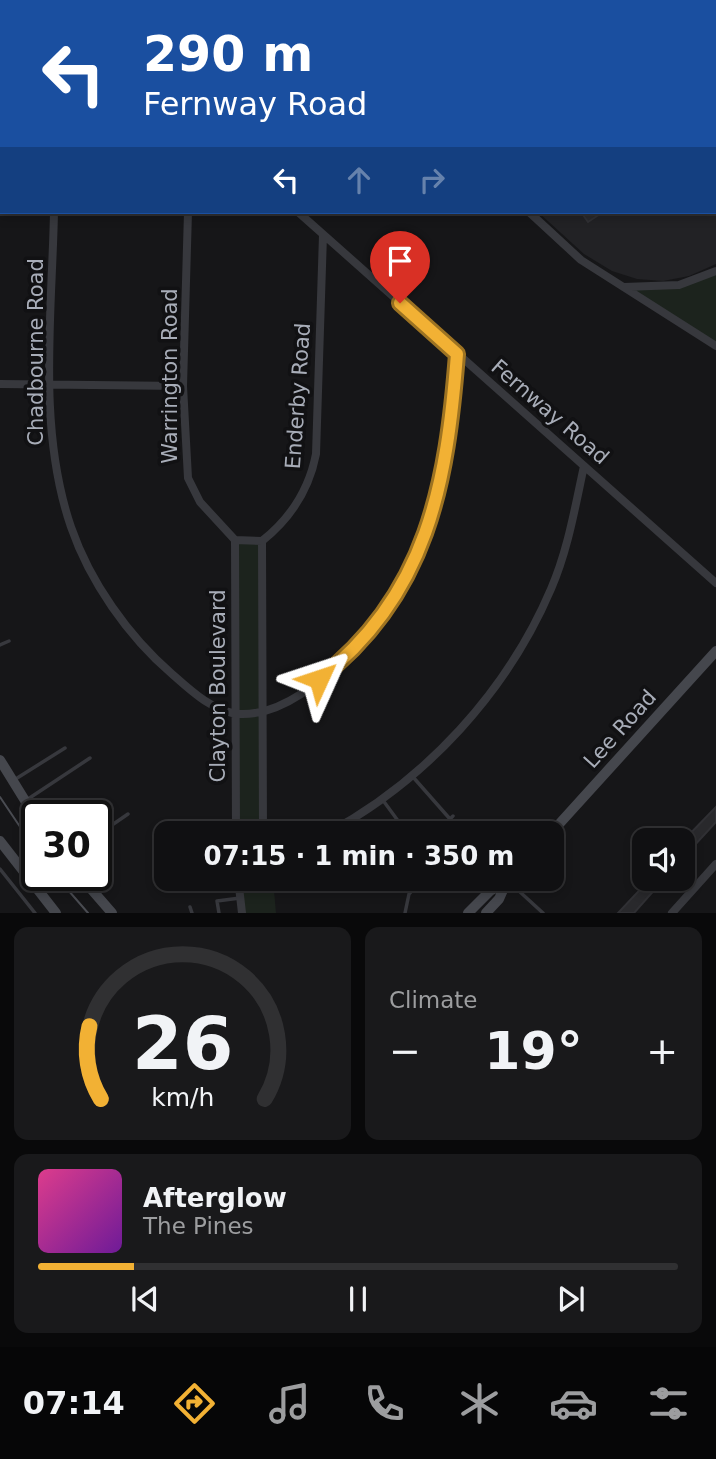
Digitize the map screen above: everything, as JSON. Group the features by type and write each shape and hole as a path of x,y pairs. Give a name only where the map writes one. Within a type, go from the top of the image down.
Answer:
{"main road":[{"name":"Lee Road","path":"562,821 716,651"},
{"path":"0,760 23,800"},
{"path":"0,841 56,913"},
{"path":"93,891 112,913"},
{"path":"468,913 490,891"},
{"path":"486,913 499,899 502,891"}],"street":[{"name":"Chadbourne Road","path":"54,214 50,385 54,465 72,528 107,599 154,659 201,699 236,714"},
{"name":"Warrington Road","path":"188,214 183,386 188,478 201,502 235,540"},
{"name":"Fernway Road","path":"300,214 716,583"},
{"path":"531,214 581,260 716,346"},
{"name":"Enderby Road","path":"262,541 296,506 311,480 316,454 323,235"},
{"path":"623,287 679,285 716,271"},
{"path":"236,714 264,713 332,669 369,631 398,590 435,512 447,458 457,354"},
{"path":"0,383 183,386"},
{"path":"347,821 412,776 438,752 485,699 529,631 555,577 584,466"},
{"path":"235,540 262,541 263,821"},
{"name":"Clayton Boulevard","path":"235,540 236,821"},
{"path":"673,913 716,864"},
{"path":"239,891 242,913"}],"lane":[{"path":"0,645 9,641"},
{"path":"12,781 65,748"},
{"path":"26,800 90,758"},
{"path":"412,776 450,819 453,816"},
{"path":"382,799 397,821"},
{"path":"112,825 128,814"},
{"path":"13,860 0,869 35,913"},
{"path":"405,913 412,891"},
{"path":"520,891 543,913"},
{"path":"219,913 217,901 240,898"},
{"path":"190,907 192,913"}],"shaded area":[{"path":"540,214 716,214 716,264 689,276 663,281 637,279 612,271 584,254"},
{"path":"716,271 716,346 623,287 661,287"},
{"path":"235,540 262,541 263,821 236,821"},
{"path":"239,891 274,891 276,913 242,913"}],"building":[{"path":"582,214 600,214 588,222"},
{"path":"716,807 716,822 695,845 695,829"},
{"path":"639,891 653,891 634,913 618,913"}],"tram line":[{"path":"0,797 21,828"},
{"path":"69,891 88,913"}],"route":[{"path":"319,679 369,631 398,590 435,512 447,458 457,354 400,303"}]}
